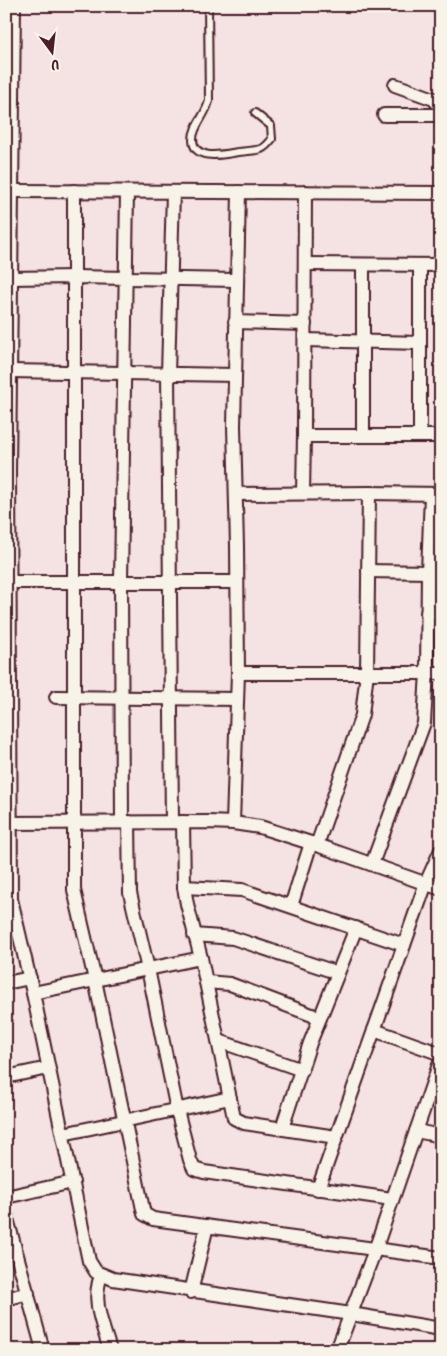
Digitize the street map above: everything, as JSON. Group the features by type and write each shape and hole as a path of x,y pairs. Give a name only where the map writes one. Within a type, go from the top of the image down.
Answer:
{"street":[{"path":"14,6 8,471 8,640 11,698 8,823 9,900 34,993 48,1068 90,1262 92,1268 101,1276 113,1280 351,1314 441,1329"},
{"path":"395,84 434,99 441,108"},
{"path":"384,115 441,115"},
{"path":"13,191 441,193"},
{"path":"74,192 74,890 95,980 143,1211 146,1216 153,1218 441,1258"},
{"path":"127,192 121,581 125,822 130,893 190,1160 198,1171 392,1199"},
{"path":"173,192 168,374 170,698 184,887 219,1041 233,1114 236,1120 244,1123 336,1137"},
{"path":"233,822 238,673 234,426 239,192"},
{"path":"303,494 305,192"},
{"path":"305,264 441,265"},
{"path":"363,264 363,436"},
{"path":"420,265 420,436"},
{"path":"11,278 74,277 236,280"},
{"path":"236,322 304,324"},
{"path":"305,340 420,343"},
{"path":"10,371 235,375"},
{"path":"304,436 441,436"},
{"path":"291,906 362,715 367,672 369,493"},
{"path":"236,494 436,494 434,554 428,572 427,672 424,724 372,864"},
{"path":"368,571 428,572"},
{"path":"9,582 237,582"},
{"path":"427,613 441,613"},
{"path":"238,673 441,673"},
{"path":"56,697 237,699"},
{"path":"8,823 233,822 260,826 441,889"},
{"path":"318,1188 426,883 441,850"},
{"path":"184,887 242,890 404,945"},
{"path":"282,1128 320,1018 356,928"},
{"path":"194,935 233,938 338,973"},
{"path":"34,993 201,958"},
{"path":"6,983 30,978"},
{"path":"206,982 230,984 320,1018"},
{"path":"374,1030 441,1054"},
{"path":"219,1041 302,1070"},
{"path":"337,1350 375,1250 441,1059"},
{"path":"6,1077 48,1068"},
{"path":"63,1134 230,1098"},
{"path":"416,1131 441,1136"},
{"path":"6,1198 72,1182"},
{"path":"6,1215 43,1350"},
{"path":"191,1292 207,1226"},
{"path":"101,1276 97,1286 97,1301 113,1349"},
{"path":"6,1299 28,1293"}],"lane":[{"path":"208,6 209,101 207,109 195,128 193,139 195,147 202,153 211,155 263,149 272,139 271,126 255,113"}]}
